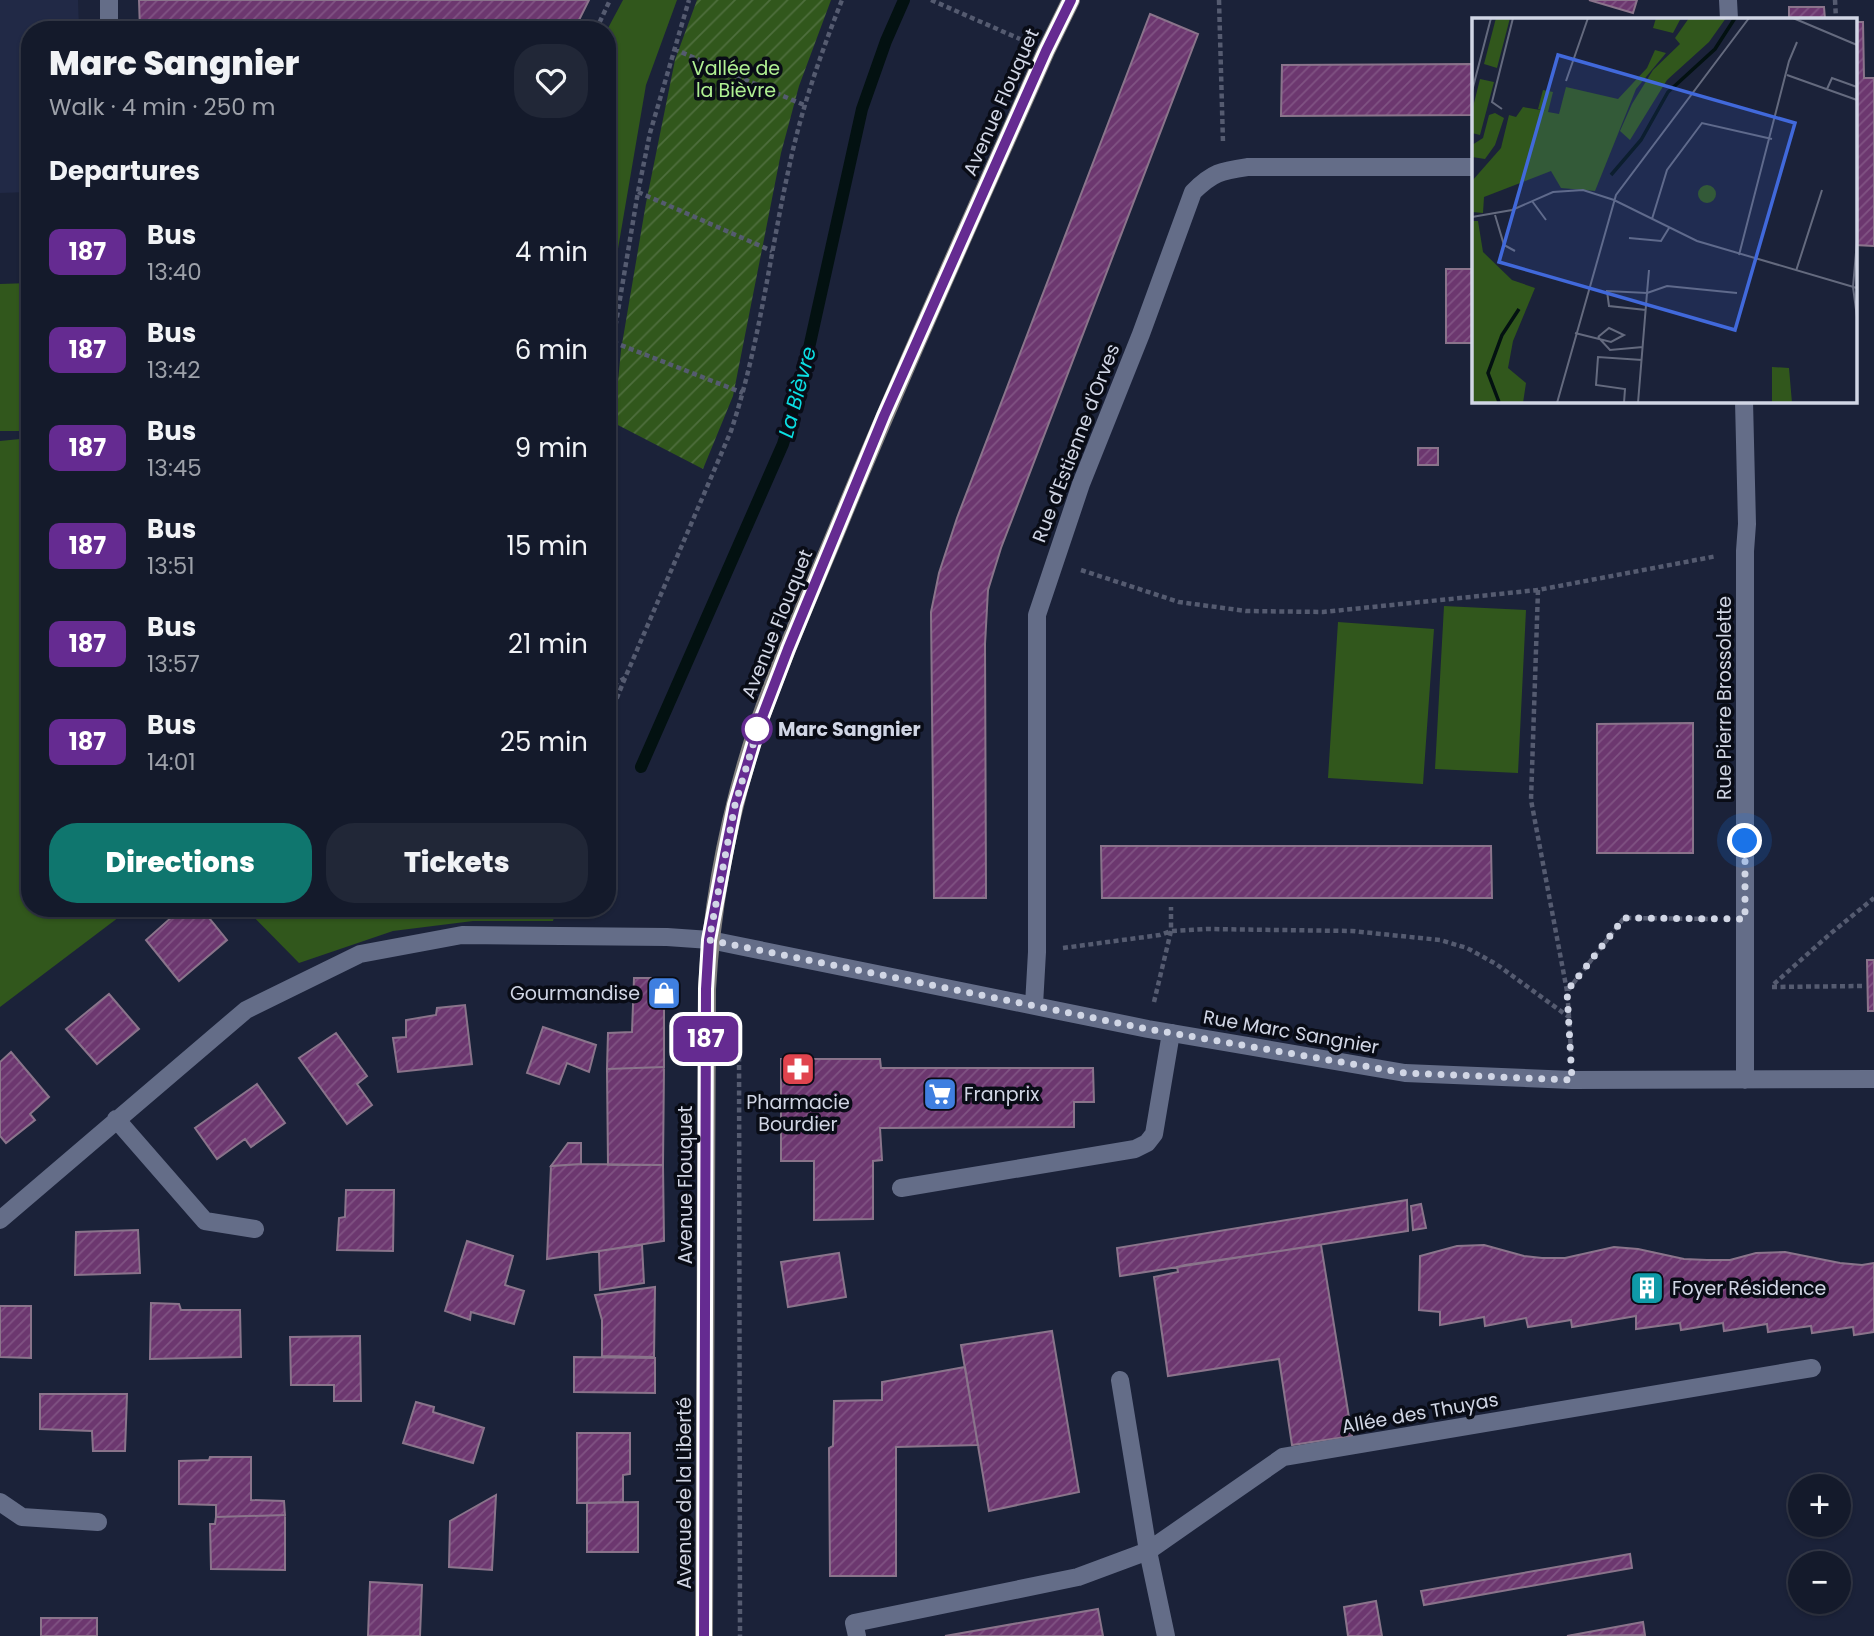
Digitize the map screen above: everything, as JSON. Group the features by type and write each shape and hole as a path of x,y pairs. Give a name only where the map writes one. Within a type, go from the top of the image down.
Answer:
{"main road":[{"name":"Avenue Flouquet","path":"705,1349 706,989 709,940 735,805 759,725 788,649 884,416 1071,0"},
{"name":"Avenue de la Liberté","path":"704,1636 705,1349"}],"street":[{"path":"109,0 109,21"},
{"path":"1728,0 1729,18"},
{"path":"1223,170 1248,167 1472,167"},
{"name":"Rue d'Estienne d'Orves","path":"1034,1005 1037,951 1037,615 1081,484 1194,192 1206,179 1223,170"},
{"name":"Rue Pierre Brossolette","path":"1744,402 1747,523 1745,1080"},
{"name":"Rue Marc Sangnier","path":"0,1220 246,1010 360,954 462,935 667,937 709,940 1148,1029 1405,1073 1572,1080 1874,1079"},
{"path":"901,1188 1135,1149 1147,1143 1154,1134 1171,1032"},
{"path":"116,1119 205,1221 255,1229"},
{"name":"Allée des Thuyas","path":"857,1636 854,1623 1079,1577 1148,1552 1283,1457 1812,1368"},
{"path":"1120,1380 1148,1552 1166,1636"},
{"path":"0,1502 22,1517 98,1522"}],"path":[{"path":"600,21 610,0"},
{"path":"616,324 650,133 689,0"},
{"path":"616,700 731,431 743,393 789,164 804,104 842,0"},
{"path":"931,0 1046,51"},
{"path":"1219,0 1223,170"},
{"path":"1835,0 1836,18"},
{"path":"674,49 804,104"},
{"path":"638,192 772,251"},
{"path":"616,343 743,393"},
{"path":"1053,562 1179,602 1246,611 1323,612 1538,590 1745,551"},
{"path":"1538,590 1531,800 1567,991 1572,1080"},
{"path":"616,683 625,677"},
{"path":"1745,1009 1874,898"},
{"path":"1148,1029 1171,931 1171,907"},
{"path":"1567,991 1624,918 1745,919"},
{"path":"1037,951 1160,935 1171,931 1206,929 1352,931 1440,940 1467,948 1496,964 1569,1017"},
{"path":"1772,987 1862,986"},
{"path":"706,989 739,1026 740,1636"}],"shaded area":[{"path":"0,0 78,0 79,21 21,21 21,192 0,193"}],"green space":[{"path":"623,0 677,0 646,85 616,260 616,21 612,21"},
{"name":"Vallée de la Bièvre","path":"697,0 831,0 799,86 781,153 733,396 703,469 616,424 621,350 646,203 675,60"},
{"path":"21,283 21,431 0,431 0,284"},
{"path":"21,439 21,917 119,917 0,1007 0,441"},
{"path":"1444,606 1526,610 1518,773 1435,769"},
{"path":"1338,622 1434,629 1423,784 1328,778"},
{"path":"254,917 554,917 553,921 473,921 393,931 299,963"}],"building":[{"path":"139,0 589,0 578,21 140,21"},
{"path":"1589,0 1637,0 1633,13"},
{"path":"1789,7 1824,7 1825,18 1789,18"},
{"path":"1150,14 1198,34 1001,548 988,590 985,644 986,898 934,898 931,612 939,573 957,518"},
{"path":"1856,22 1863,22 1864,78 1874,78 1874,246 1856,245"},
{"path":"1472,64 1472,115 1281,116 1282,65"},
{"path":"1446,269 1472,269 1472,343 1446,343"},
{"path":"1418,448 1438,448 1438,465 1418,465"},
{"path":"1693,723 1693,853 1597,853 1597,724"},
{"path":"1101,846 1491,846 1492,898 1102,898"},
{"path":"172,917 208,917 227,940 179,981 146,940"},
{"path":"1867,960 1874,960 1874,1011 1868,1011"},
{"path":"634,978 664,978 664,1067 607,1069 608,1033 632,1032"},
{"path":"109,994 139,1029 97,1064 66,1029"},
{"path":"465,1005 472,1064 398,1072 393,1038 406,1037 406,1020 436,1015 437,1008"},
{"path":"543,1027 596,1045 589,1072 567,1063 559,1084 527,1073"},
{"path":"336,1033 367,1076 357,1084 372,1105 347,1124 299,1058"},
{"path":"11,1052 49,1097 30,1114 35,1120 6,1143 0,1136 0,1062"},
{"path":"781,1059 880,1059 881,1068 1093,1068 1094,1102 1074,1102 1074,1127 880,1128 882,1160 873,1161 873,1219 814,1220 814,1161 781,1161"},
{"path":"664,1067 663,1165 608,1165 607,1069"},
{"path":"257,1084 285,1123 251,1147 245,1139 217,1159 195,1128"},
{"path":"568,1143 581,1143 581,1164 551,1166"},
{"path":"663,1165 664,1241 547,1259 551,1166"},
{"path":"346,1190 394,1190 393,1251 337,1250 339,1218 345,1217"},
{"path":"1407,1200 1408,1231 1120,1276 1117,1248"},
{"path":"1421,1204 1426,1228 1413,1230 1411,1206"},
{"path":"138,1230 140,1273 75,1275 76,1232"},
{"path":"467,1241 513,1256 505,1285 524,1291 514,1324 471,1312 470,1320 445,1311"},
{"path":"642,1245 644,1283 600,1290 599,1251"},
{"path":"1321,1245 1352,1436 1292,1445 1279,1359 1168,1376 1154,1277 1178,1272 1177,1267 1185,1265"},
{"name":"Foyer Résidence","path":"1484,1245 1542,1258 1565,1258 1614,1247 1684,1259 1730,1260 1756,1253 1785,1252 1840,1263 1874,1263 1874,1332 1854,1335 1853,1327 1812,1333 1811,1326 1768,1332 1767,1324 1724,1331 1723,1323 1681,1330 1680,1323 1636,1329 1636,1316 1572,1327 1571,1320 1528,1327 1526,1318 1485,1326 1484,1317 1440,1325 1440,1312 1419,1310 1420,1256 1457,1246"},
{"path":"839,1253 846,1297 788,1307 781,1262"},
{"path":"655,1287 654,1357 602,1356 602,1320 595,1295"},
{"path":"151,1303 179,1304 181,1310 240,1310 241,1357 150,1359"},
{"path":"0,1306 31,1306 31,1358 0,1357"},
{"path":"1052,1331 1079,1492 989,1511 961,1345"},
{"path":"360,1336 361,1401 334,1401 334,1385 291,1385 290,1337"},
{"path":"574,1357 655,1358 655,1393 574,1392"},
{"path":"965,1367 978,1445 896,1447 896,1576 830,1576 829,1448 833,1446 834,1401 882,1400 882,1382"},
{"path":"40,1394 127,1394 125,1451 93,1451 92,1431 40,1429"},
{"path":"416,1402 434,1407 433,1412 484,1428 473,1463 403,1443"},
{"path":"577,1433 630,1433 630,1474 623,1475 623,1502 577,1503"},
{"path":"210,1457 251,1457 251,1500 284,1501 285,1515 216,1517 216,1505 179,1504 179,1461 209,1460"},
{"path":"496,1495 492,1570 449,1567 450,1521"},
{"path":"638,1502 638,1552 587,1552 587,1503"},
{"path":"285,1515 285,1570 211,1569 210,1524 215,1524 216,1517"},
{"path":"1630,1554 1632,1568 1424,1605 1421,1591"},
{"path":"370,1582 422,1585 420,1636 368,1636"},
{"path":"1376,1601 1382,1636 1348,1636 1344,1607"},
{"path":"1098,1609 1103,1636 945,1636"},
{"path":"41,1618 97,1618 97,1636 41,1636"},
{"path":"1643,1622 1645,1635 1567,1636"}],"waterway":[{"name":"La Bièvre","path":"641,767 783,444 801,384 862,109 904,0"}],"bus line":[{"name":"187","path":"704,1636 706,989 709,940 735,805 759,725 788,649 884,416 1071,0"}],"place":[{"name":"Marc Sangnier","path":"757,729"},
{"name":"Gourmandise","path":"664,993"},
{"name":"Pharmacie Bourdier","path":"798,1069"},
{"name":"Franprix","path":"940,1094"},
{"name":"Foyer Résidence","path":"1647,1288"}],"route":[{"path":"757,729 759,725 735,805 709,940 1148,1029 1405,1073 1572,1080 1567,991 1624,918 1745,919 1745,841"}]}
